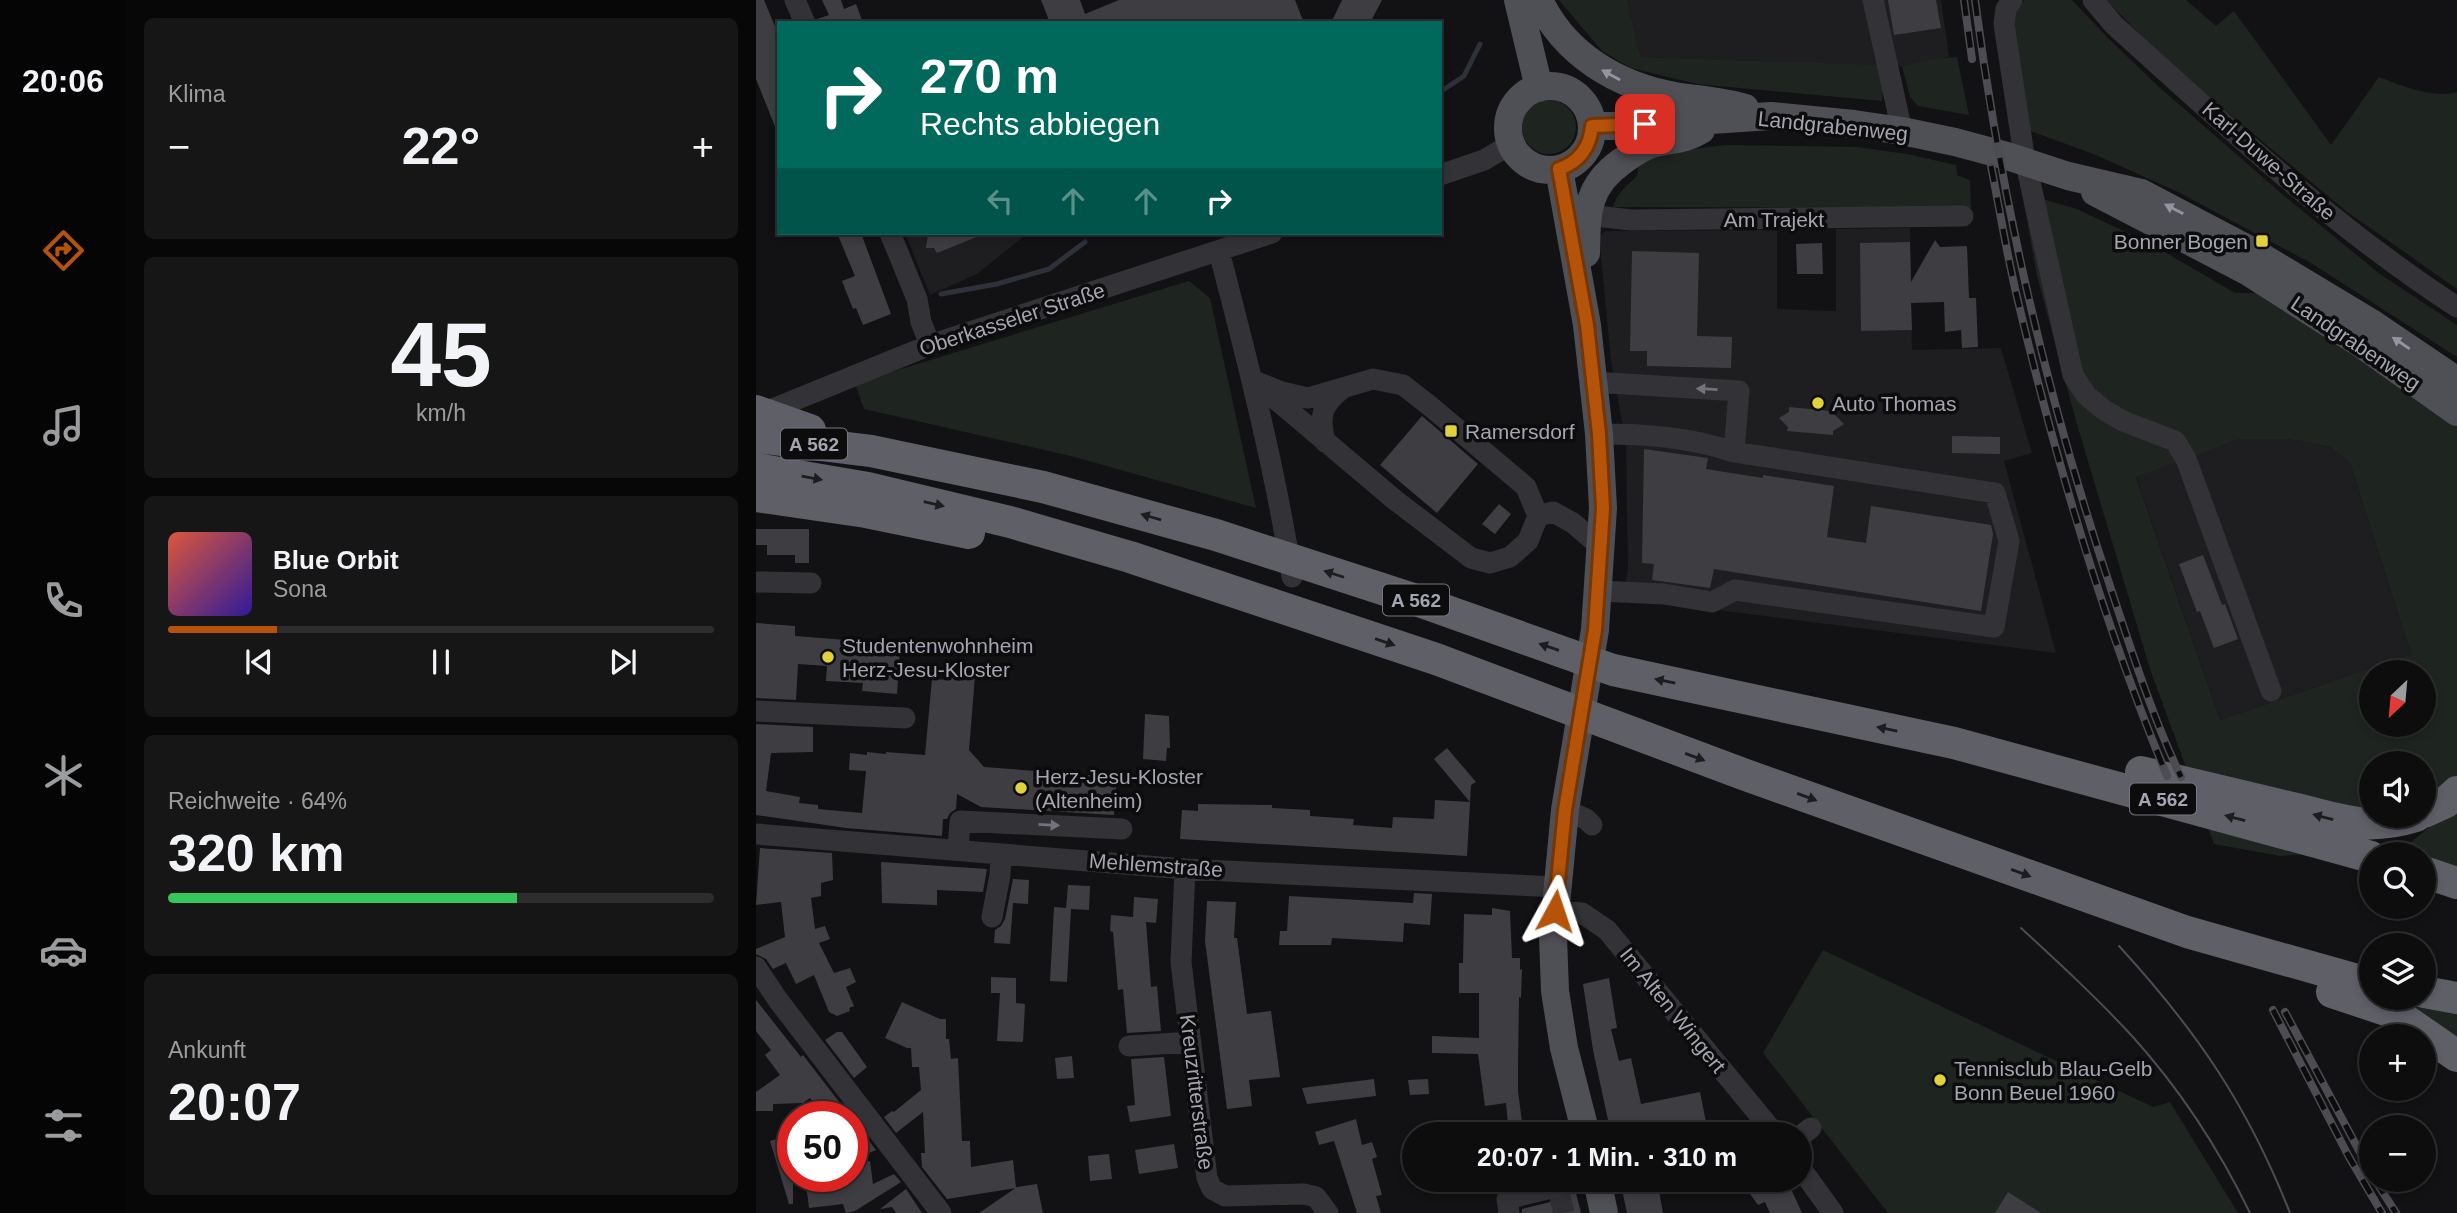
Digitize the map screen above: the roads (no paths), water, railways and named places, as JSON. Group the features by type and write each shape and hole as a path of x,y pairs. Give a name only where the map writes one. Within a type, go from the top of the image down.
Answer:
{"highway":[{"path":"756,413 871,452"},
{"name":"A 562","path":"756,437 871,452 1043,487 1216,536 1416,600 1614,670 1954,743 2359,854"},
{"name":"A 562","path":"756,469 867,500 1227,588 1436,659 1608,724 2187,932 2359,981"},
{"path":"756,496 867,500"},
{"path":"1954,743 2019,742 2346,823 2359,823"},
{"path":"2436,807 2457,792"},
{"path":"2436,876 2457,883"},
{"path":"2057,886 2227,958 2395,1013 2457,1056"},
{"path":"2436,994 2457,998"}],"main road":[{"path":"1518,0 1539,88"},
{"path":"1539,0 1564,38 1598,67 1637,88 1724,101 1771,116"},
{"path":"1539,88 1560,88 1578,97 1585,106 1592,126 1588,145 1583,153 1559,169 1539,168 1516,153 1511,144 1508,124 1510,114 1521,97 1539,88"},
{"name":"Landgrabenweg","path":"1592,126 1771,116 1902,131 1955,142 2068,176 2141,193 2255,253 2373,324 2457,381"},
{"path":"1584,308 1587,215 1594,191 1606,173 1649,145 1688,138 1718,118"},
{"path":"1559,169 1584,308 1599,434 1603,508 1595,630 1565,810 1556,899 1555,991 1569,1069 1583,1122"},
{"name":"Landgrabenweg","path":"2068,176 2247,271 2362,345 2457,412"},
{"path":"1600,1192 1604,1213"}],"street":[{"path":"795,0 804,21"},
{"path":"1873,0 1902,131"},
{"path":"2012,0 2006,9 2004,24 2024,155 2073,375 2086,395 2104,410 2123,421 2175,441 2186,459 2271,691"},
{"name":"Karl-Duwe-Straße","path":"2092,0 2115,25 2288,181 2363,240 2457,307"},
{"path":"1442,174 1484,160 1511,144"},
{"name":"Am Trajekt","path":"1587,215 1631,220 1963,215"},
{"path":"891,235 917,299 921,322 930,345"},
{"name":"Oberkasseler Straße","path":"756,413 930,345 1266,235"},
{"path":"1219,251 1254,381 1284,523 1292,577"},
{"path":"1373,379 1403,385 1526,487 1538,516 1528,541 1510,557 1490,563 1471,558 1325,442 1254,381 1308,398 1373,379"},
{"path":"1593,382 1739,391 1734,452"},
{"path":"1325,442 1320,422 1324,409 1332,397 1348,385"},
{"path":"1599,434 1645,433 1709,443 1734,452 1995,493 2009,541 1994,627 1735,590 1712,602 1664,594 1599,591"},
{"path":"1538,516 1553,512 1573,523 1601,547"},
{"path":"756,582 811,583"},
{"path":"756,711 905,718"},
{"path":"1565,810 1586,819 1592,825"},
{"path":"958,850 960,821 1122,829"},
{"name":"Mehlemstraße","path":"756,834 1556,899"},
{"path":"992,917 1001,854"},
{"name":"Kreuzritterstraße","path":"1185,869 1181,962 1207,1178 1212,1189 1225,1196 1304,1194 1316,1197 1328,1213"},
{"name":"Im Alten Wingert","path":"1556,899 1607,930 1765,1122"},
{"path":"756,967 778,1000 941,1213"},
{"path":"1129,1046 1191,1042"},
{"path":"1812,1184 1833,1213"},
{"path":"1212,1189 1215,1213"},
{"path":"1510,1213 1507,1199 1537,1192"}],"waterway":[{"path":"1442,91 1464,76 1480,44"},
{"path":"941,294 997,284 1049,269 1085,242"}],"tunnel":[{"path":"1559,1193 1564,1213"}],"tram line":[{"path":"2021,928 2105,1008 2166,1077 2212,1143 2250,1213"},
{"path":"2119,946 2173,1009 2218,1071 2257,1138 2290,1213"}],"railway":[{"path":"1964,0 1972,59"},
{"path":"1975,0 1998,150 2013,224 2066,445 2135,660 2181,777"},
{"path":"1991,166 2018,301 2065,481 2122,659 2167,776"},
{"path":"2273,1010 2349,1157 2382,1213"},
{"path":"2285,1012 2359,1151"},
{"path":"2383,1192 2396,1213"}],"place":[{"name":"Bonner Bogen","path":"2262,241"},
{"name":"Auto Thomas","path":"1818,403"},
{"name":"Ramersdorf","path":"1451,431"},
{"name":"Studentenwohnheim Herz-Jesu-Kloster","path":"828,657"},
{"name":"Herz-Jesu-Kloster (Altenheim)","path":"1021,788"},
{"name":"Tennisclub Blau-Gelb Bonn Beuel 1960","path":"1940,1080"}]}
